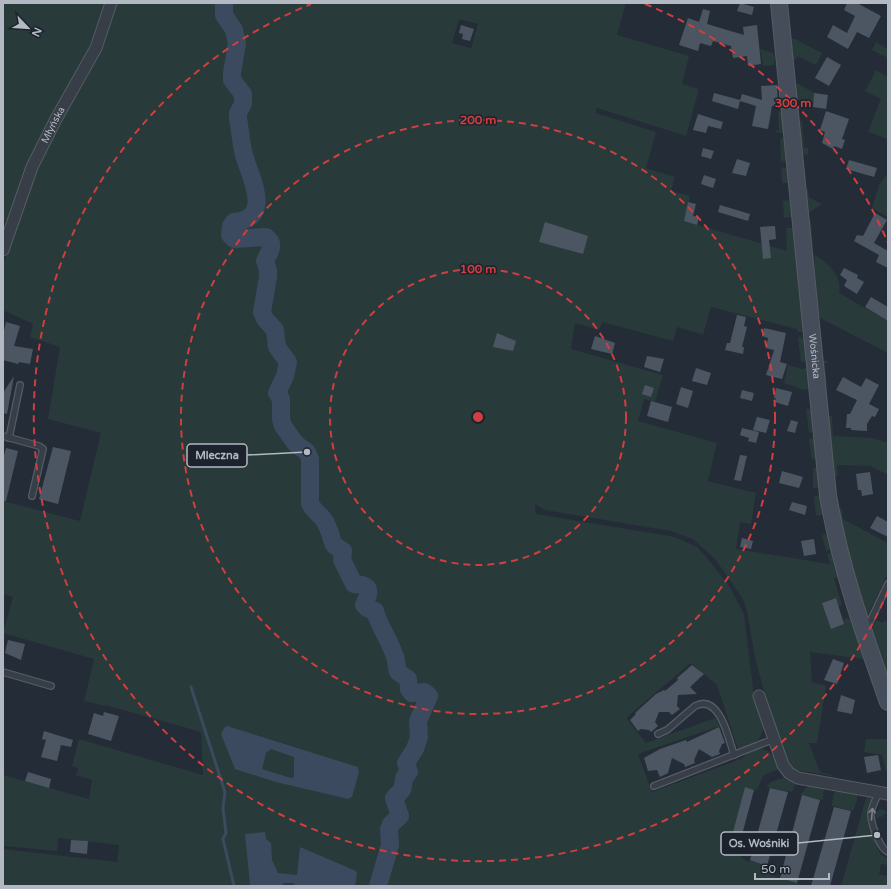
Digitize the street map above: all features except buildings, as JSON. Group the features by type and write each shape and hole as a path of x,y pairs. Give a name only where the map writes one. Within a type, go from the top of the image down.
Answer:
{"street":[{"name":"Młyńska","path":"3,250 32,168 56,119 96,48 111,3"},
{"name":"Wośnicka","path":"779,3 828,495 840,556 864,634 888,702"},
{"path":"759,696 786,770 795,777 883,793"}],"lane":[{"path":"20,385 6,437 39,446 44,449 32,496"},
{"path":"864,634 888,584"},
{"path":"3,672 51,686"},
{"path":"658,734 667,730 695,706 699,704 707,705 716,709 722,717 734,755"},
{"path":"654,786 774,739"},
{"path":"883,793 873,807 871,819 881,846 884,851 888,852"}],"shaded area":[{"path":"3,3 626,3 617,35 689,56 682,84 699,89 686,136 597,108 596,113 656,132 646,168 675,177 671,191 690,196 684,221 787,251 786,228 793,228 804,332 798,332 797,329 711,307 703,335 677,327 673,341 602,322 599,330 575,323 571,349 663,375 655,402 644,399 638,421 717,443 708,481 756,493 751,524 740,522 736,549 830,564 827,554 831,553 837,577 834,578 842,605 838,606 835,598 823,603 831,628 844,624 843,620 847,618 851,620 868,669 863,659 810,652 812,682 826,686 817,743 809,743 820,772 839,777 791,769 770,713 755,658 747,611 743,599 715,559 693,539 671,531 545,510 535,504 536,514 675,537 697,547 730,587 744,614 754,696 764,726 761,736 755,742 738,749 717,685 691,663 627,717 627,719 646,743 715,718 720,726 638,754 652,792 741,759 759,749 768,751 780,768 763,776 757,790 745,788 729,848 748,862 750,860 767,866 770,875 803,886 3,886 3,849 117,862 119,845 58,838 57,851 3,846 3,775 89,799 92,780 76,775 78,768 72,766 79,739 203,775 201,732 106,705 84,701 94,659 3,633 13,597 3,594 3,501 80,521 101,433 48,419 60,347 30,337 33,324 3,310 3,265 19,218 9,221 3,220","holes":["459,19 478,24 471,48 452,43"]},
{"path":"791,39 795,39 822,53 816,65 797,56 797,59 792,59"},
{"path":"876,42 888,49 888,58 872,50"},
{"path":"760,49 773,53 775,59 774,65 763,66"},
{"path":"876,70 888,77 888,139 868,132 881,99 865,91"},
{"path":"795,84 799,84 814,93 813,102 797,100"},
{"path":"778,111 781,112 784,134 776,132 776,130 779,131"},
{"path":"799,121 802,121 804,147 808,148 808,155 803,154"},
{"path":"780,138 785,139 787,160 781,162"},
{"path":"781,167 788,169 789,183 782,183"},
{"path":"888,173 888,217 872,208 879,185"},
{"path":"806,190 808,190 809,197 822,204 810,212 808,212"},
{"path":"790,200 792,217 784,218 783,201"},
{"path":"808,220 811,220 813,249 811,248"},
{"path":"811,254 814,255 815,268 815,255 825,262 837,276 840,287 839,293 888,321 888,353 818,317"},
{"path":"798,337 804,338 807,361 801,362"},
{"path":"822,360 828,361 828,363 825,363 827,385 825,385"},
{"path":"788,365 802,369 807,368 809,389 804,390 784,383"},
{"path":"806,409 811,409 813,432 809,433"},
{"path":"827,416 832,416 833,436 872,438 888,443 888,475 871,466 837,465 838,476 834,476"},
{"path":"814,438 816,459 812,460 809,439"},
{"path":"817,467 819,488 813,488 813,468"},
{"path":"820,495 823,515 816,516 814,496"},
{"path":"842,508 843,519 888,543 888,573 867,617 845,543 839,509"},
{"path":"827,534 830,550 826,551 822,535"},
{"path":"876,620 883,623 885,621 888,622 888,679 871,631"},
{"path":"866,739 888,739 888,771 886,771 882,755 864,752"},
{"path":"783,778 794,783 795,787 792,792 766,787 771,782"},
{"path":"810,783 824,788 823,800 800,795"},
{"path":"837,789 857,794 857,801 853,811 832,806 833,795"},
{"path":"873,796 867,810 867,822 880,854 888,859 888,865 881,864 879,874 888,876 888,886 841,886 866,798"},
{"path":"880,809 888,812 883,815 885,819 882,816 876,819 876,812"}],"water":[{"path":"227,726 358,767 359,772 352,797 348,799 276,782 235,769 221,734","holes":["271,749 294,757 294,777 291,778 262,769 266,753"]},
{"path":"265,832 266,839 271,843 272,860 278,873 297,875 300,847 356,871 355,886 296,886 293,883 284,883 282,886 250,886 245,834"}],"waterway":[{"path":"224,3 224,15 234,30 237,43 232,80 243,94 243,104 238,113 238,118 244,155 256,196 256,205 253,213 246,219 234,222 231,226 230,235 234,239 266,237 271,243 271,249 265,261 268,270 268,277 262,312 265,319 275,330 277,347 288,362 285,376 277,393 281,399 281,419 283,426 296,444 307,452 310,459 310,503 326,523 334,545 343,551 342,560 354,584 364,585 367,588 368,595 364,605 375,611 395,656 398,672 408,679 409,689 412,693 425,692 429,696 418,721 419,737 415,749 406,763 409,772 404,778 402,790 394,798 400,816 391,824 389,829 390,845 378,886"},
{"path":"191,687 225,792 223,808 226,833 223,839 234,886"}],"place":[{"name":"Mleczna","path":"307,452"},
{"name":"Os. Wośniki","path":"877,835"}]}
